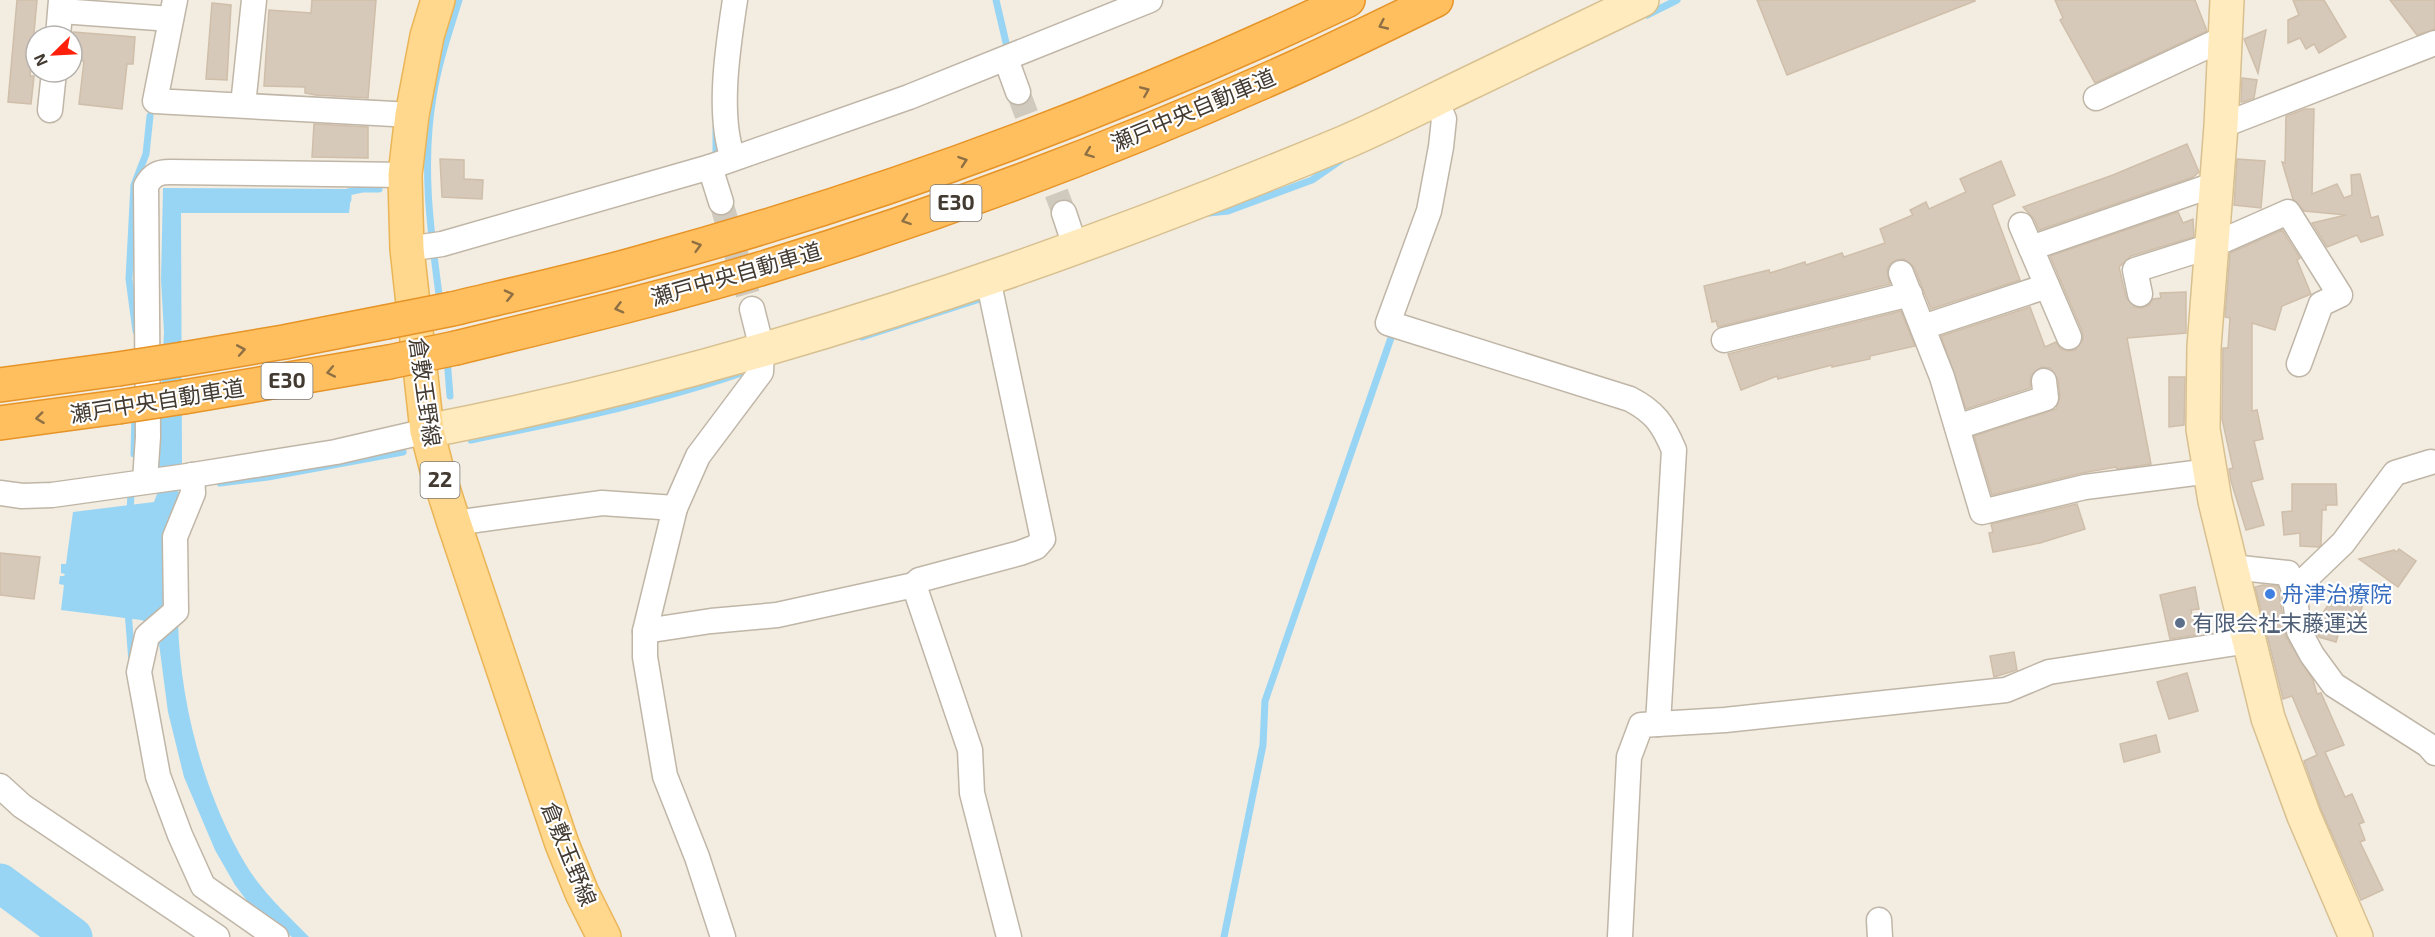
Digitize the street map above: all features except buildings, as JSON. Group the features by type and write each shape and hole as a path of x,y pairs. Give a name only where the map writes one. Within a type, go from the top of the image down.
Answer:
{"highway":[{"name":"瀬戸中央自動車道","path":"0,385 183,359 452,309 727,238 859,197 982,155 1133,96 1279,33 1348,0"},
{"name":"瀬戸中央自動車道","path":"0,423 184,397 388,362 456,348 642,302 760,269 997,189 1136,135 1294,68 1436,0"}],"main road":[{"name":"倉敷玉野線","path":"438,0 427,36 412,115 405,175 423,247 427,430 454,523 562,844 604,937"}],"street":[{"path":"243,105 254,0"},
{"path":"733,158 728,145 726,111 728,50 735,0"},
{"path":"423,247 710,167 909,97 1006,59 1126,5 1150,0"},
{"path":"0,493 22,496 52,495 151,480 190,481 336,453 427,430 580,399 762,350 1076,249 1345,142 1440,109 1642,0"},
{"path":"2227,0 2221,126 2204,347 2203,429 2232,569 2268,718 2304,816 2356,937"},
{"path":"59,24 61,5 173,9 155,101 412,115"},
{"path":"2096,98 2225,38"},
{"path":"2221,126 2435,43"},
{"path":"1006,59 1018,92"},
{"path":"50,110 53,84"},
{"path":"1440,109 1441,147 1429,211 1388,323 1630,399 1647,408 1664,427 1674,450 1658,724"},
{"path":"710,167 721,202"},
{"path":"151,480 148,425 146,186 150,177 159,172 170,171 405,175"},
{"path":"2031,248 2216,184"},
{"path":"2139,294 2135,270 2211,246 2288,212 2340,295 2321,304 2299,364"},
{"path":"1064,213 1076,249"},
{"path":"2021,225 2069,337"},
{"path":"645,631 711,621 777,615 914,585 919,579 961,570 1036,547 1043,539 988,279"},
{"path":"1724,340 1905,284 1942,377 1982,512 2085,488 2210,471"},
{"path":"1923,327 2047,286"},
{"path":"723,937 697,857 665,776 645,657 645,631 675,508 698,456 761,372 762,350 752,309"},
{"path":"1957,427 2046,398 2043,381"},
{"path":"2294,590 2343,543 2396,473 2431,462"},
{"path":"190,481 175,537 176,611 147,636 139,672 158,776 180,835 203,886 276,937"},
{"path":"454,523 602,503 675,508"},
{"path":"2232,569 2288,573 2294,590 2299,631 2312,655 2334,686 2428,745 2435,753"},
{"path":"914,585 970,750 972,793 1009,937"},
{"path":"1620,937 1629,757 1641,725 1725,720 2006,690 2049,672 2249,641"},
{"path":"0,786 22,806 217,937"}],"water":[{"path":"163,188 348,189 351,196 349,213 181,213 182,462 178,491 184,499 178,622 189,716 207,779 231,838 260,885 309,937 292,937 251,906 235,885 215,850 184,777 168,712 158,636 147,622 141,620 61,610 64,585 59,584 60,576 65,574 61,573 61,564 66,564 73,512 154,502 157,494 164,332 161,280"}],"waterway":[{"path":"440,302 429,200 429,123 444,48 459,0"},
{"path":"996,0 1007,47"},
{"path":"1647,15 1677,0"},
{"path":"136,331 129,279 134,185 146,154 150,116"},
{"path":"716,128 716,152"},
{"path":"1209,213 1228,211 1312,180 1341,160"},
{"path":"348,199 348,192 379,189"},
{"path":"862,337 983,298"},
{"path":"1224,937 1263,745 1265,701 1392,335"},
{"path":"447,358 450,396"},
{"path":"471,440 647,401 750,370"},
{"path":"134,454 135,414"},
{"path":"220,483 268,477 403,452"},
{"path":"130,511 131,494"},
{"path":"128,611 132,662"},
{"path":"0,883 73,937"}],"tunnel":[{"path":"1018,92 1064,213"},
{"path":"721,202 752,309"}],"place":[{"name":"舟津治療院","path":"2270,594"},
{"name":"有限会社末藤運送","path":"2180,623"}]}
